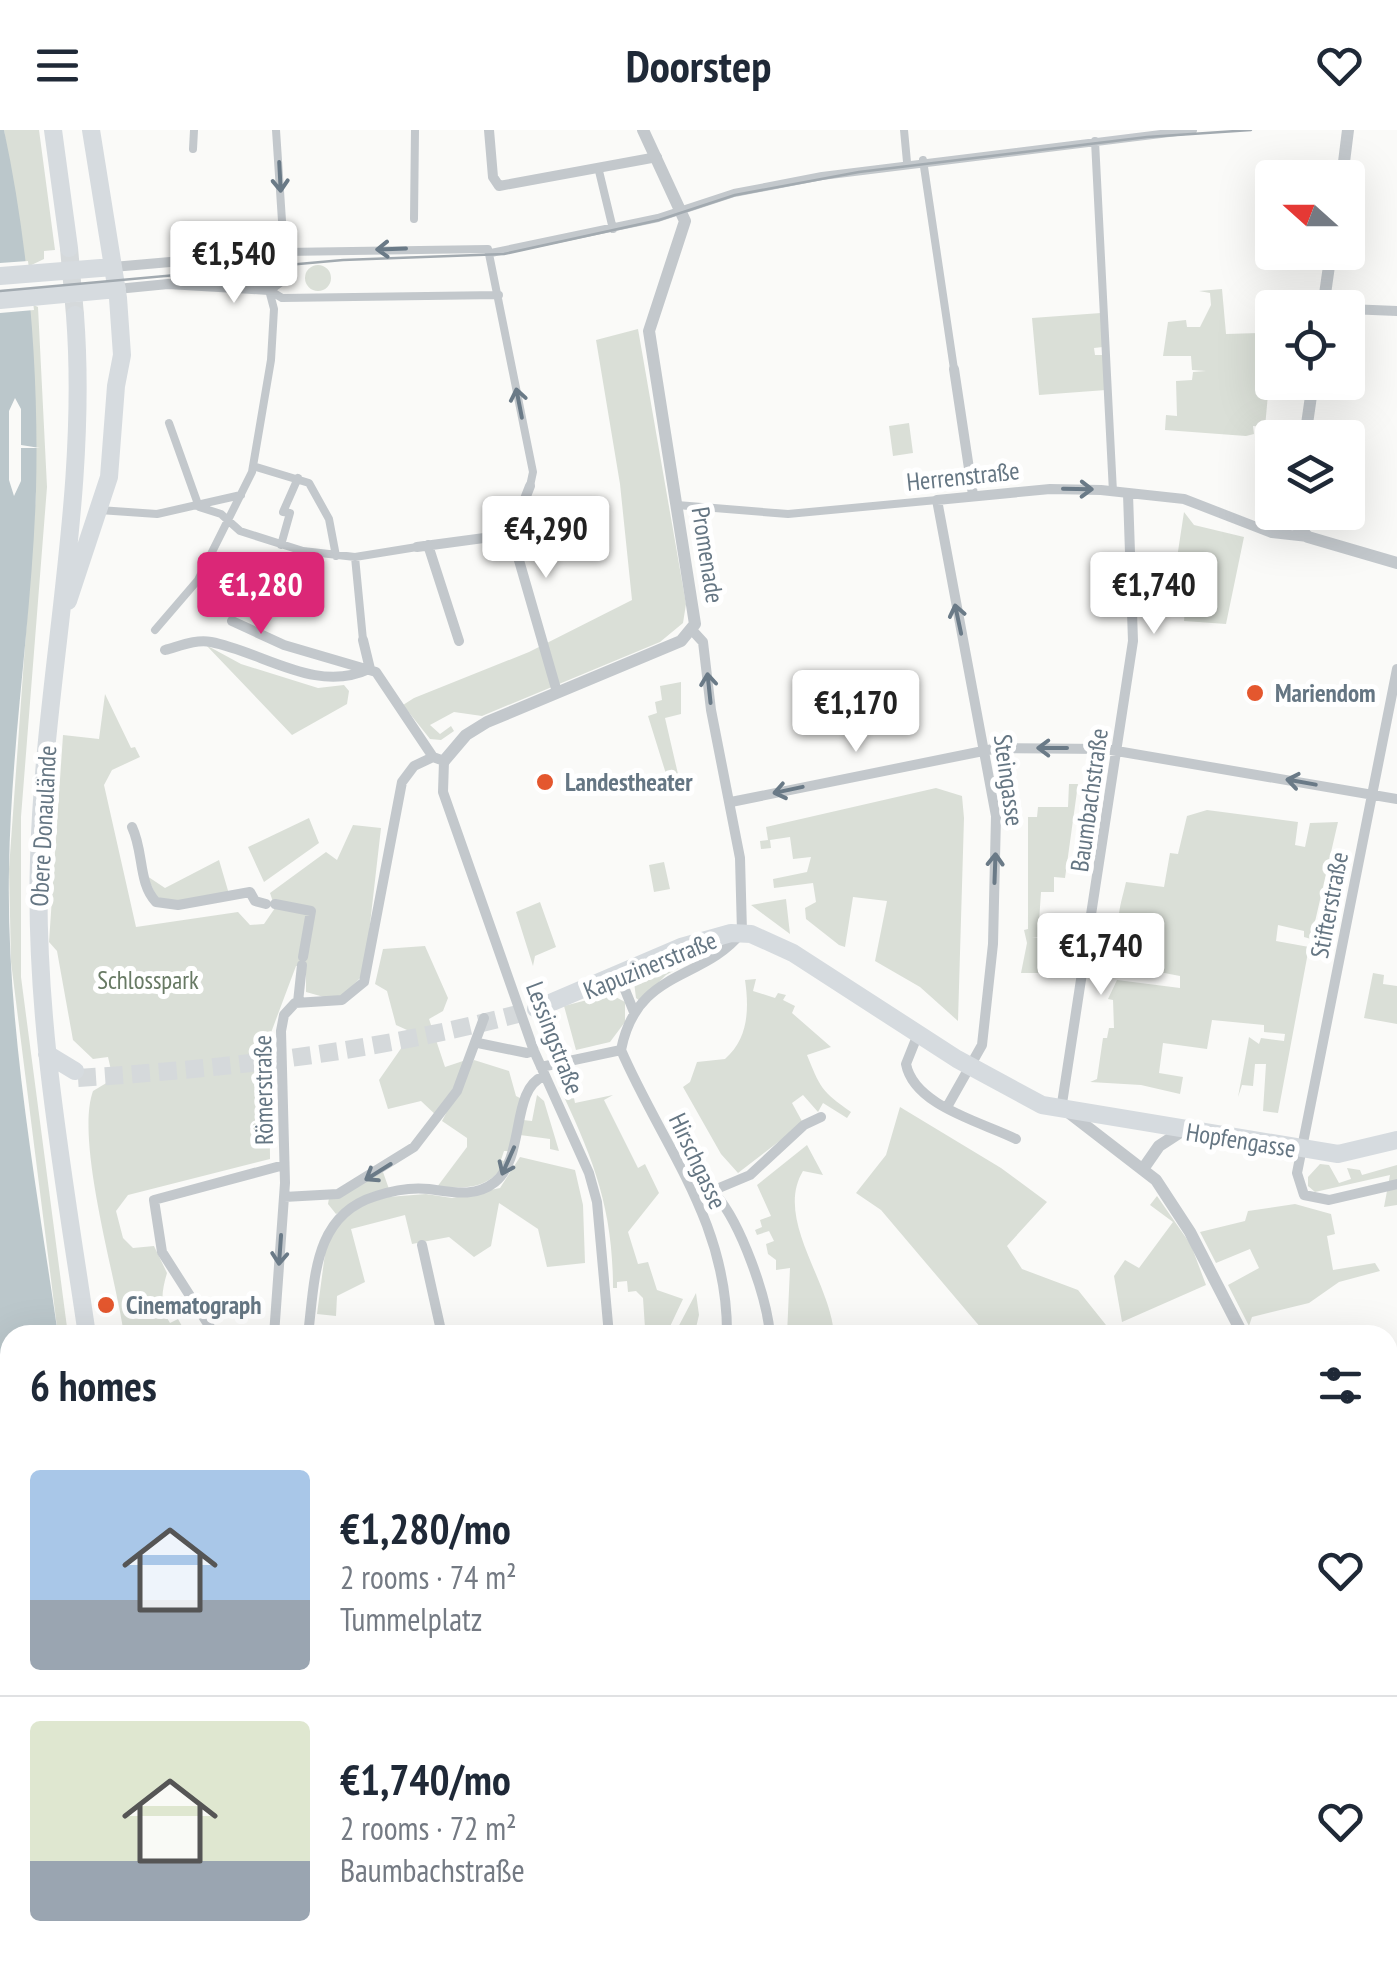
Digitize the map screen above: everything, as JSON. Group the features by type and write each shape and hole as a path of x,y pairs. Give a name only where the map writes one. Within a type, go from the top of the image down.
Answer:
{"main road":[{"path":"53,130 69,248"},
{"path":"60,620 112,458 122,354 114,266 91,130"},
{"path":"0,276 114,266"},
{"path":"0,300 117,289"},
{"name":"Obere Donaulände","path":"76,315 80,407 39,857 38,942 47,1054 85,1325"},
{"path":"76,452 112,458"},
{"path":"67,540 112,458"},
{"name":"Kapuzinerstraße","path":"536,1009 680,946 742,932 793,953 972,1068 1071,1113"},
{"path":"47,1054 77,1074 51,1080"},
{"name":"Hopfengasse","path":"1071,1113 1347,1154 1397,1140"}],"street":[{"path":"193,148 194,130"},
{"path":"269,290 284,279 276,130"},
{"path":"414,218 416,130"},
{"path":"489,130 492,177 499,186 599,171 658,157"},
{"path":"644,130 683,210"},
{"path":"904,130 907,162"},
{"path":"114,266 282,252 478,247 491,253 613,229 734,193 907,162 1147,132 1193,130"},
{"path":"1344,160 1348,130"},
{"path":"1095,141 1113,492"},
{"path":"923,160 973,495"},
{"path":"599,171 613,229"},
{"name":"Promenade","path":"439,760 473,730 680,641 692,630 695,617 649,331 684,230 683,210"},
{"path":"491,253 532,472 514,534 557,692"},
{"path":"117,289 168,284 269,290 282,298 499,295"},
{"path":"155,630 198,580 254,466 271,360 274,309 269,290"},
{"path":"1365,310 1397,312"},
{"path":"169,424 199,507 228,519 240,531 281,544 355,557 514,534"},
{"path":"254,466 298,478 320,496 336,556"},
{"path":"281,544 290,513 284,512 286,503 298,478"},
{"name":"Herrenstraße","path":"677,505 788,514 1085,488 1184,500 1280,535 1308,536 1397,563"},
{"name":"Baumbachstraße","path":"1071,1113 1134,626 1128,494"},
{"path":"98,510 142,515 199,507 242,495"},
{"name":"Steingasse","path":"937,500 996,816 993,928 982,1045 972,1068"},
{"name":"Herrenstraße","path":"1250,525 1255,525"},
{"name":"Herrenstraße","path":"1304,530 1308,536"},
{"path":"423,546 460,641"},
{"path":"355,557 363,640 370,669"},
{"path":"232,620 284,645 370,669 381,678 411,731 439,760"},
{"path":"309,1325 320,1254 332,1223 357,1203 399,1190 468,1193 494,1184 510,1162 528,1089 542,1071 621,1050 634,1012 667,980 721,953 742,932 740,858 731,802 711,710 703,642 692,630"},
{"path":"165,650 209,642 322,677 349,677 370,669"},
{"name":"Stifterstraße","path":"1397,669 1297,1182 1310,1199 1329,1200 1397,1184"},
{"path":"731,802 986,748 1117,751 1397,799"},
{"path":"298,1002 342,1000 364,982 402,782 414,766 439,760"},
{"name":"Lessingstraße","path":"439,760 443,792 534,1051 593,1188 608,1325"},
{"name":"Römerstraße","path":"132,827 143,853 145,888 156,902 178,905 250,892 255,901 310,911 298,1002 286,1009 282,1022 284,1196 275,1325"},
{"path":"619,974 634,1012"},
{"path":"284,1196 338,1194 414,1148 450,1104 478,1043 484,1018"},
{"path":"918,1034 908,1055 908,1073 917,1087 947,1107 1016,1139"},
{"path":"478,1043 527,1054 534,1051"},
{"name":"Hirschgasse","path":"621,1050 702,1195 726,1325"},
{"path":"947,1107 972,1068"},
{"name":"Kapuzinerstraße","path":"1071,1113 1156,1180 1190,1232 1238,1325"},
{"path":"702,1195 750,1175 804,1126 820,1117"},
{"path":"1143,1169 1165,1141 1182,1131"},
{"path":"209,1325 162,1252 154,1200 284,1165"},
{"path":"702,1195 722,1202 744,1247 767,1325"},
{"path":"422,1245 440,1325"}],"green space":[{"path":"4,130 39,130 55,250 44,251 44,259 23,269"},
{"path":"318,265 327,269 331,278 327,287 318,291 309,287 305,278 309,269"},
{"path":"1222,289 1226,334 1255,333 1255,400 1267,400 1266,420 1255,420 1254,434 1165,430 1166,415 1177,416 1176,381 1192,380 1193,372 1206,371 1192,370 1191,356 1163,356 1168,322 1186,320 1187,327 1200,327 1211,305 1210,293 1199,291"},
{"path":"29,303 38,307 47,487 21,817 21,977 67,1325 57,1325 11,962 9,869 36,492"},
{"path":"1101,313 1103,347 1094,348 1095,355 1103,355 1106,390 1039,395 1032,318"},
{"path":"638,329 686,604 683,623 660,642 482,716 454,712 430,725 440,734 451,726 454,731 441,740 430,739 403,705 529,652 632,600 620,484 596,340"},
{"path":"909,423 913,453 893,456 889,426"},
{"path":"1184,512 1194,525 1244,537 1226,624 1184,621 1188,567 1177,558"},
{"path":"206,645 241,664 318,688 344,685 349,691 347,704 292,735"},
{"path":"681,682 681,714 665,718 681,787 671,790 648,716 657,713 655,702 662,700 660,686"},
{"name":"Schlosspark","path":"105,694 131,748 135,747 140,757 112,770 104,785 136,927 238,912 250,925 264,924 275,908 270,893 326,852 337,860 353,825 381,828 361,977 343,996 331,999 306,992 306,965 296,966 269,1038 270,1159 128,1195 116,1211 123,1238 133,1248 154,1246 167,1273 164,1311 170,1323 178,1319 181,1325 122,1325 89,1142 93,1091 113,1079 108,1057 93,1059 73,1040 57,951 49,942 63,735 99,739"},
{"path":"1069,784 1078,784 1065,878 1054,877 1054,892 1041,892 1038,937 1032,937 1059,941 1057,961 1063,962 1062,973 1021,973 1027,943 1024,930 1028,929 1028,817 1037,817 1038,807 1068,807"},
{"path":"936,788 962,796 958,1021 920,987 875,961 887,901 853,897 845,947 839,945 806,919 805,908 816,902 813,883 774,888 773,879 807,872 811,857 793,859 790,837 770,840 771,848 761,849 760,841 768,840 766,827"},
{"path":"1207,810 1298,822 1295,845 1305,847 1310,823 1338,822 1311,939 1304,937 1304,931 1278,925 1276,941 1309,947 1278,1113 1263,1111 1266,1064 1255,1064 1253,1086 1242,1085 1238,1097 1249,1037 1259,1044 1261,1038 1284,1041 1285,1034 1264,1032 1264,1025 1212,1020 1207,1049 1163,1043 1159,1073 1183,1077 1180,1094 1141,1085 1090,1082 1097,1079 1103,1038 1107,1038 1109,1028 1114,1028 1113,1000 1108,999 1117,980 1180,988 1180,976 1138,968 1146,933 1136,932 1133,955 1124,954 1126,935 1121,933 1119,921 1126,882 1164,887 1170,853 1178,854 1187,816"},
{"path":"309,818 319,843 264,882 248,847"},
{"path":"219,860 229,894 176,901 157,898 147,876 165,888"},
{"path":"664,862 670,889 654,892 649,865"},
{"path":"786,899 790,934 751,905"},
{"path":"540,902 556,947 535,956 533,966 516,912"},
{"path":"425,946 448,998 443,1011 429,1019 445,1067 469,1059 438,1117 421,1101 388,1109 379,1080 402,1047 415,1042 407,1030 396,1025 387,991 375,984 383,949"},
{"path":"714,948 666,975 640,1001 636,998 634,982 639,976"},
{"path":"1373,973 1384,975 1383,984 1397,986 1397,1024 1364,1018"},
{"path":"756,979 753,991 775,998 778,993 786,995 783,1000 795,1006 792,1013 831,1047 807,1055 823,1088 851,1112 847,1118 823,1103 818,1112 803,1095 792,1103 803,1123 738,1173 721,1154 683,1087 690,1082 697,1062 725,1059 733,1051 746,1022 745,980"},
{"path":"610,994 625,1002 625,1022 610,1042 576,1050 564,1006"},
{"path":"474,1060 509,1071 516,1096 522,1099 510,1151 504,1151 501,1160 507,1162 492,1178 476,1185 437,1187 467,1147 467,1138 442,1121"},
{"path":"569,1074 575,1103 613,1095 604,1100 638,1168 645,1164 659,1193 628,1232 638,1264 648,1262 657,1290 683,1299 671,1325 645,1325 643,1298 636,1291 628,1292 627,1281 617,1282 617,1288 613,1288 605,1206 581,1135 558,1084 561,1075"},
{"path":"537,1095 544,1101 559,1151 550,1149 550,1139 520,1135 523,1120 532,1121"},
{"path":"900,1107 1001,1168 1047,1202 1007,1246 1022,1269 1078,1290 1106,1325 979,1325 881,1210 856,1193 886,1155"},
{"path":"807,1145 823,1175 803,1171 795,1209 832,1325 787,1325 790,1268 776,1270 776,1260 768,1254 766,1244 774,1241 769,1231 757,1235 755,1230 762,1227 760,1220 771,1216 757,1185"},
{"path":"520,1157 575,1170 583,1205 585,1263 547,1267 538,1229 499,1203 491,1246 474,1257 449,1237 412,1244 405,1215 351,1229 365,1282 337,1296 336,1316 317,1314 326,1246 338,1222 367,1203 388,1197 426,1194 452,1198 500,1188"},
{"path":"1320,1164 1329,1165 1339,1183 1351,1179 1347,1168 1360,1170 1362,1175 1397,1165 1397,1205 1384,1207 1390,1175 1315,1192 1308,1186 1308,1177"},
{"path":"383,1172 389,1189 336,1214 328,1204 329,1198"},
{"path":"1157,1196 1191,1245 1206,1285 1122,1322 1114,1276 1125,1260 1139,1268 1173,1222 1150,1205"},
{"path":"1295,1204 1331,1214 1335,1234 1327,1236 1333,1270 1375,1263 1380,1271 1339,1282 1309,1303 1252,1317 1248,1325 1228,1285 1259,1268 1250,1249 1216,1263 1200,1232 1245,1221 1248,1211"},
{"path":"696,1293 697,1325 679,1325"}],"shaded area":[{"path":"0,130 4,130 26,264 37,446 34,538 11,822 9,927 24,1103 57,1325 0,1325"}],"pier":[{"path":"28,261 34,310 0,313 0,263"},
{"path":"15,398 21,409 21,445 40,448 21,448 21,481 14,496 9,480 9,411"}],"tunnel":[{"path":"69,248 75,315"},
{"path":"78,1078 309,1056 423,1036 536,1009"}],"tram line":[{"path":"0,291 343,260 504,254 659,220 735,195 859,172 1147,137 1251,130"}],"place":[{"name":"Mariendom","path":"1255,693"},
{"name":"Landestheater","path":"545,782"},
{"name":"Cinematograph","path":"106,1305"}]}
